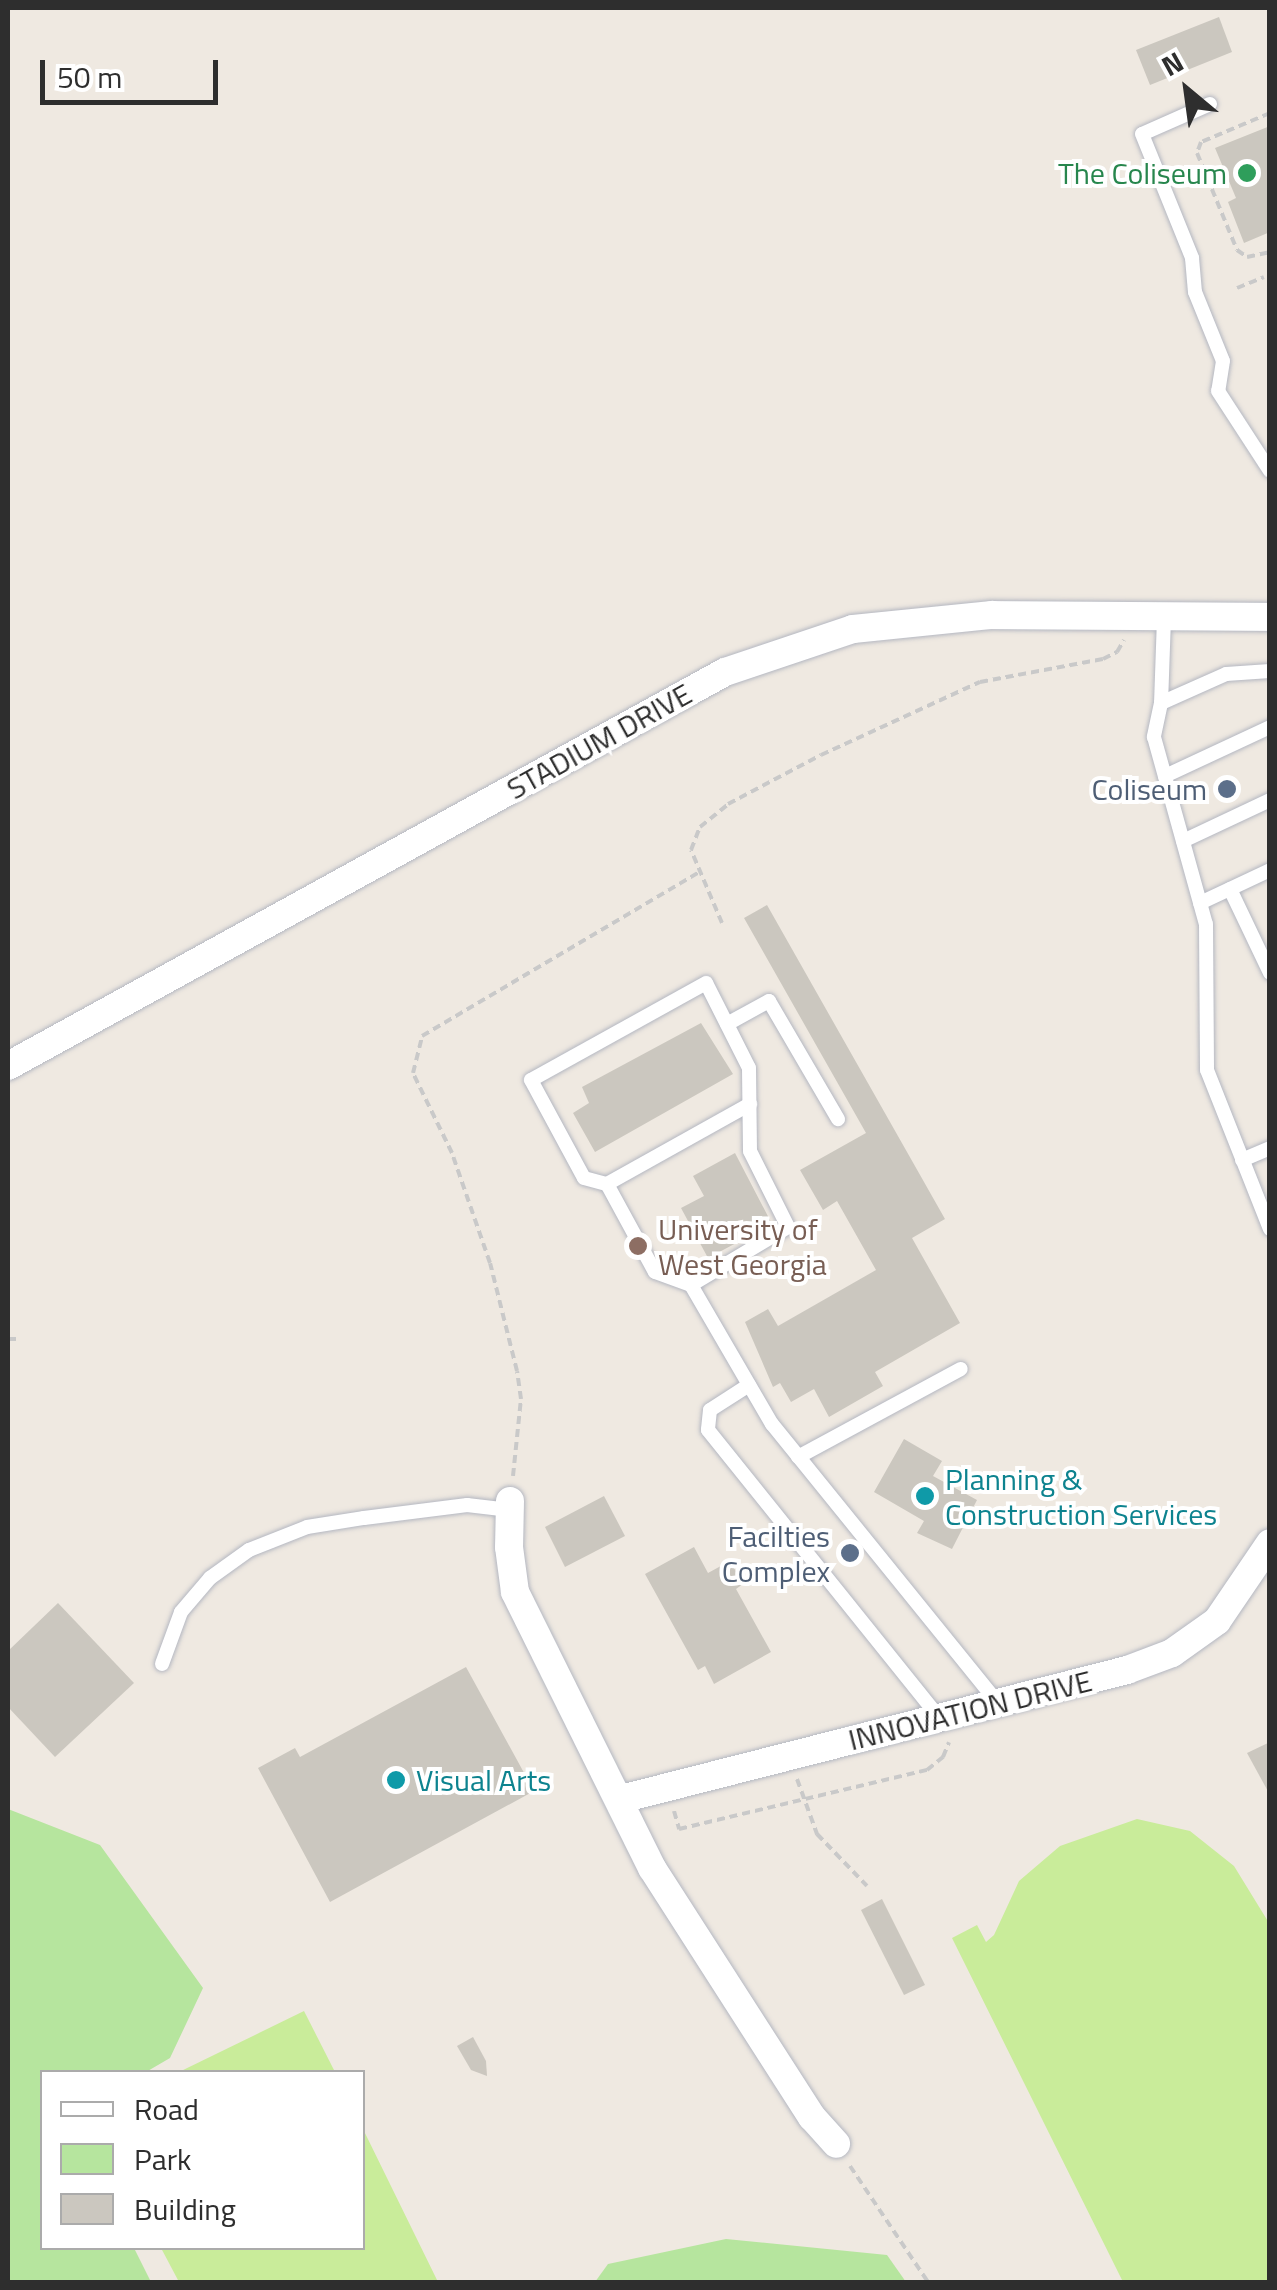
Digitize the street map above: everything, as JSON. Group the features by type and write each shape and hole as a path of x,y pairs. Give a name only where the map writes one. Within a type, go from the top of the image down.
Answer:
{"street":[{"name":"STADIUM DRIVE","path":"8,1066 725,672 853,629 992,615 1263,621"},
{"path":"510,1505 516,1592 652,1868 812,2117 836,2144"},
{"name":"INNOVATION DRIVE","path":"621,1799 788,1756 946,1724 998,1703 1127,1670 1200,1637 1226,1609 1270,1542"}],"lane":[{"path":"1210,104 1142,134 1192,258 1195,292 1222,361 1218,391 1270,471"},
{"path":"1164,618 1161,703 1154,737 1206,924 1208,1070 1270,1228"},
{"path":"1161,703 1226,674 1270,671"},
{"path":"1165,776 1270,727"},
{"path":"1183,841 1270,800"},
{"path":"1200,903 1270,870"},
{"path":"1230,888 1270,973"},
{"path":"691,1285 788,1226 750,1152 750,1104 749,1068 706,983 531,1080 584,1178 607,1184 750,1104"},
{"path":"727,1024 769,1001 838,1119"},
{"path":"1242,1160 1270,1148"},
{"path":"607,1184 654,1272 691,1285 749,1384 798,1457 998,1703"},
{"path":"798,1457 961,1369"},
{"path":"749,1384 710,1410 708,1430 946,1724"},
{"path":"162,1664 181,1612 210,1578 249,1550 307,1528 364,1518 467,1505 510,1505"}],"path":[{"path":"1270,113 1198,147 1237,250 1247,257 1270,252"},
{"path":"1244,268 1247,257"},
{"path":"1237,288 1264,277"},
{"path":"722,923 691,850 700,827 728,804 821,755 980,682 1103,659 1117,652 1125,638"},
{"path":"510,1505 522,1399 517,1371 478,1226 452,1152 413,1073 422,1036 698,873"},
{"path":"8,1339 18,1339"},
{"path":"668,1787 680,1830 927,1770 943,1757 946,1724"},
{"path":"788,1756 817,1834 867,1886"},
{"path":"836,2144 928,2282"}],"green space":[{"path":"8,1809 100,1845 203,1988 170,2058 149,2070 40,2070 40,2250 135,2250 151,2282 8,2282"},
{"path":"1137,1819 1190,1831 1234,1866 1269,1923 1269,2282 1123,2282 952,1938 977,1925 986,1942 994,1935 1019,1881 1060,1846"},
{"path":"304,2011 334,2070 183,2070"},
{"path":"365,2133 438,2282 179,2282 162,2250 365,2250"},
{"path":"726,2239 887,2255 906,2282 595,2282 608,2264"}],"building":[{"path":"1219,17 1232,52 1150,85 1136,50"},
{"name":"The Coliseum","path":"1270,126 1270,232 1244,243 1228,202 1236,198 1215,148"},
{"path":"767,905 945,1219 912,1238 960,1323 875,1372 883,1386 829,1417 814,1389 791,1402 780,1383 773,1387 745,1322 768,1309 778,1326 876,1270 837,1201 823,1210 800,1170 866,1133 744,918"},
{"path":"701,1023 733,1074 595,1152 573,1113 589,1103 582,1087"},
{"path":"735,1153 772,1224 708,1258 681,1208 704,1196 693,1176"},
{"name":"Planning & Construction Services","path":"904,1439 942,1461 933,1476 977,1500 952,1549 917,1533 924,1521 874,1492"},
{"path":"604,1496 625,1536 565,1567 545,1527"},
{"path":"694,1547 708,1573 730,1561 743,1584 736,1589 771,1652 714,1684 705,1666 698,1670 645,1574"},
{"path":"58,1603 134,1683 55,1757 8,1707 8,1651"},
{"name":"Visual Arts","path":"466,1667 534,1791 330,1902 258,1768 295,1748 300,1757"},
{"path":"1270,1742 1270,1795 1247,1753"},
{"path":"882,1899 925,1985 904,1995 861,1910"},
{"path":"473,2037 486,2061 487,2076 471,2070 457,2046"}],"place":[{"name":"The Coliseum","path":"1247,173"},
{"name":"Coliseum","path":"1227,789"},
{"name":"University of West Georgia","path":"638,1246"},
{"name":"Planning & Construction Services","path":"925,1496"},
{"name":"Facilties Complex","path":"850,1553"},
{"name":"Visual Arts","path":"396,1780"}]}
